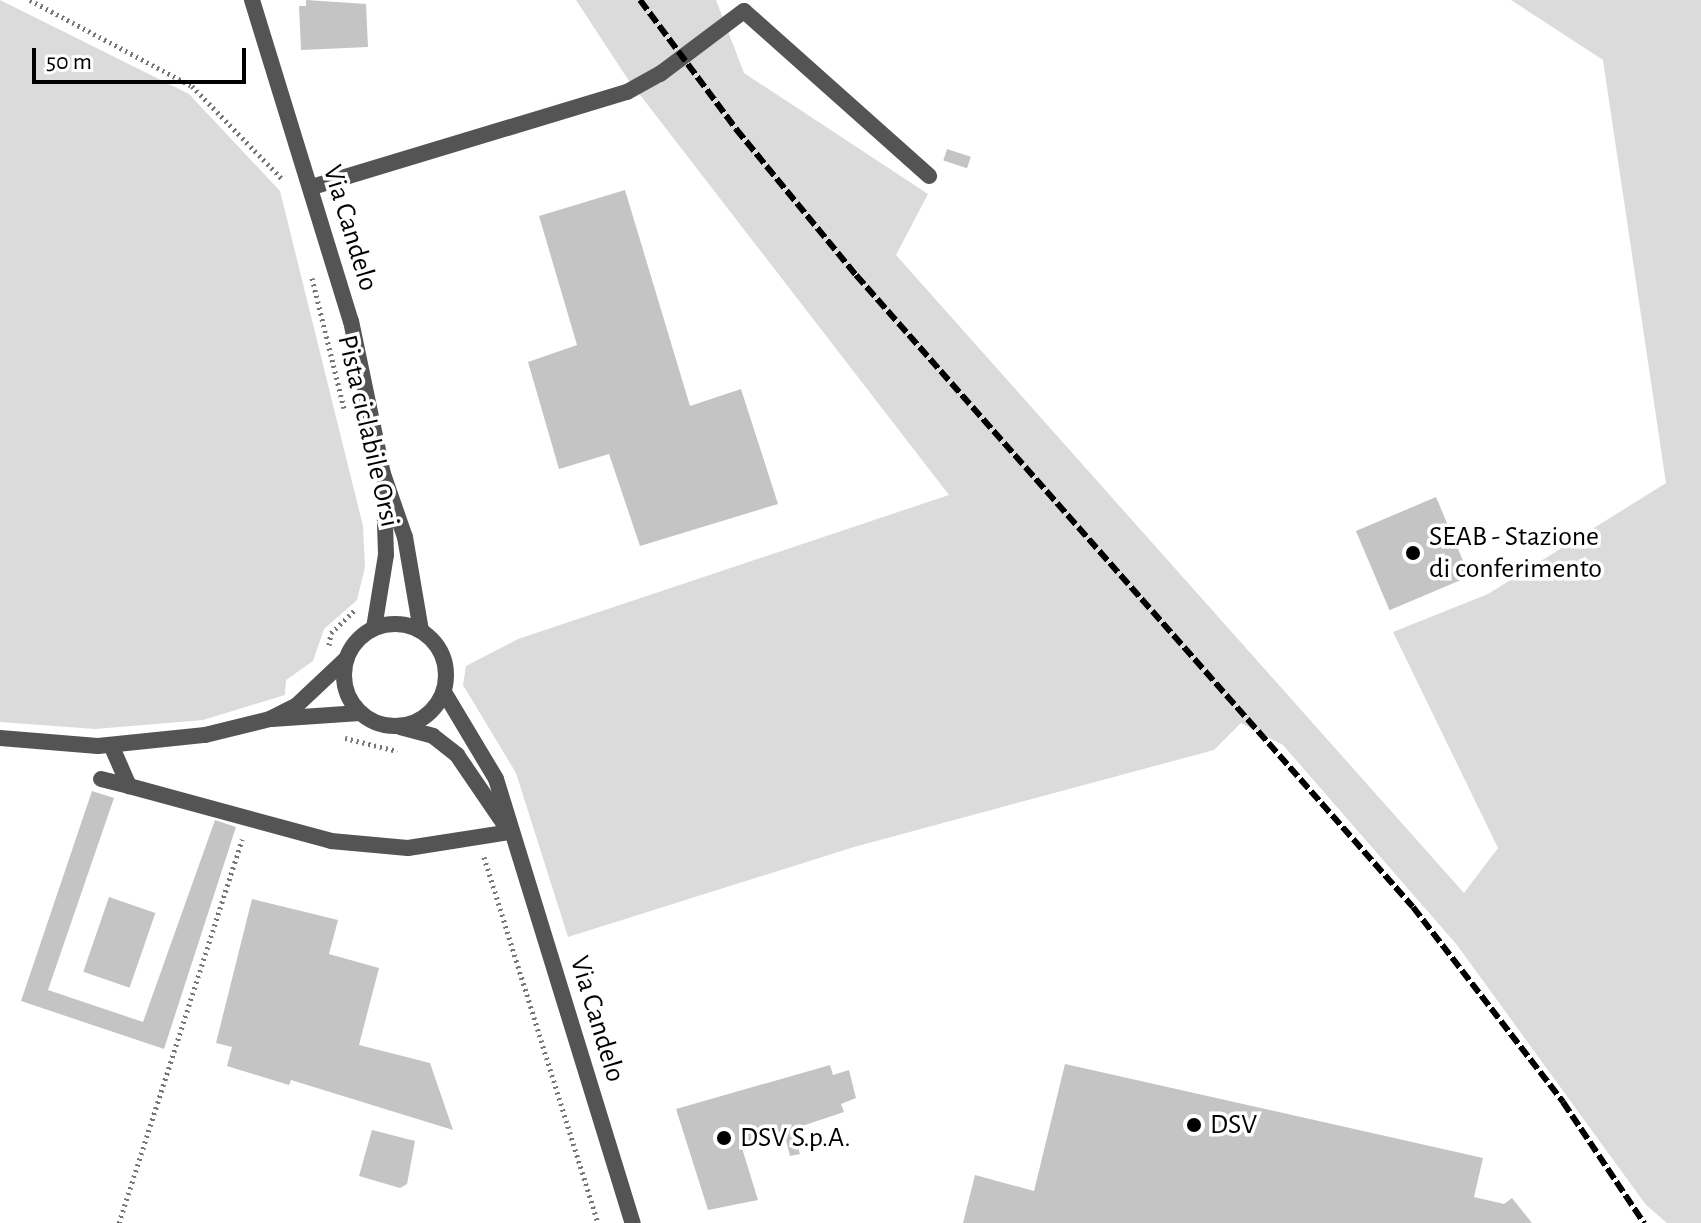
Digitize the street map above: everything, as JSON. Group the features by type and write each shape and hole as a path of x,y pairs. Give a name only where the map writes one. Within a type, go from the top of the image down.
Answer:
{"street":[{"name":"Via Candelo","path":"252,0 351,321 383,474 405,537 421,631"},
{"path":"312,187 627,92 660,74 744,11 929,176"},
{"name":"Via Candelo","path":"374,628 386,555 383,474"},
{"path":"0,738 111,745 205,735 270,719 360,713 400,727 427,716 444,692 441,650 421,631 398,624 374,628 362,635 346,659 297,705 270,719"},
{"path":"346,659 345,688 360,713"},
{"name":"Via Candelo","path":"444,692 496,779 633,1223"},
{"name":"Via Candelo","path":"400,727 433,736 457,755 510,832"},
{"path":"111,745 129,786"},
{"path":"101,779 331,841 408,848 510,832"}],"path":[{"path":"30,0 192,86 288,190"},
{"name":"Pista ciclabile Orsi","path":"311,275 345,415"},
{"path":"328,654 331,633 363,601"},
{"path":"335,735 387,751 409,751"},
{"path":"119,1223 249,819"},
{"path":"478,836 598,1223"}],"shaded area":[{"path":"0,0 189,94 280,191 363,526 365,567 357,600 324,629 313,661 286,680 285,695 203,720 95,729 0,722"},
{"path":"576,0 716,0 744,73 928,194 896,255 1464,893 1498,848 1393,632 1488,594 1666,483 1603,60 1511,0 1701,0 1701,1223 1667,1223 1646,1205 1457,945 1283,745 1241,723 1214,750 854,847 568,937 516,773 463,685 466,666 518,639 949,495 627,78"}],"building":[{"path":"306,0 366,4 368,47 301,50 299,6 306,6"},
{"path":"947,149 971,157 967,168 943,160"},
{"path":"625,190 690,406 741,389 778,504 640,546 609,454 559,469 528,362 577,345 539,216"},
{"name":"SEAB - Stazione di conferimento","path":"1436,497 1470,576 1390,610 1356,531"},
{"path":"92,791 114,798 48,990 143,1022 215,820 236,827 164,1049 21,1001"},
{"path":"109,897 155,913 130,988 83,972"},
{"path":"252,899 338,920 329,954 379,968 359,1045 430,1063 453,1130 291,1080 289,1085 227,1066 232,1047 216,1043"},
{"name":"DSV","path":"1065,1064 1483,1158 1474,1197 1504,1204 1512,1198 1532,1223 963,1223 975,1175 1034,1191"},
{"name":"DSV S.p.A.","path":"830,1065 833,1075 849,1070 856,1098 841,1104 844,1112 793,1129 800,1154 790,1156 784,1132 741,1145 758,1200 708,1210 676,1109"},
{"path":"372,1130 415,1141 407,1184 400,1188 359,1176"}],"railway":[{"path":"640,0 736,129 856,275 1413,907 1563,1102 1644,1223"}],"place":[{"name":"SEAB - Stazione di conferimento","path":"1413,553"},
{"name":"DSV","path":"1194,1125"},
{"name":"DSV S.p.A.","path":"724,1138"}]}
